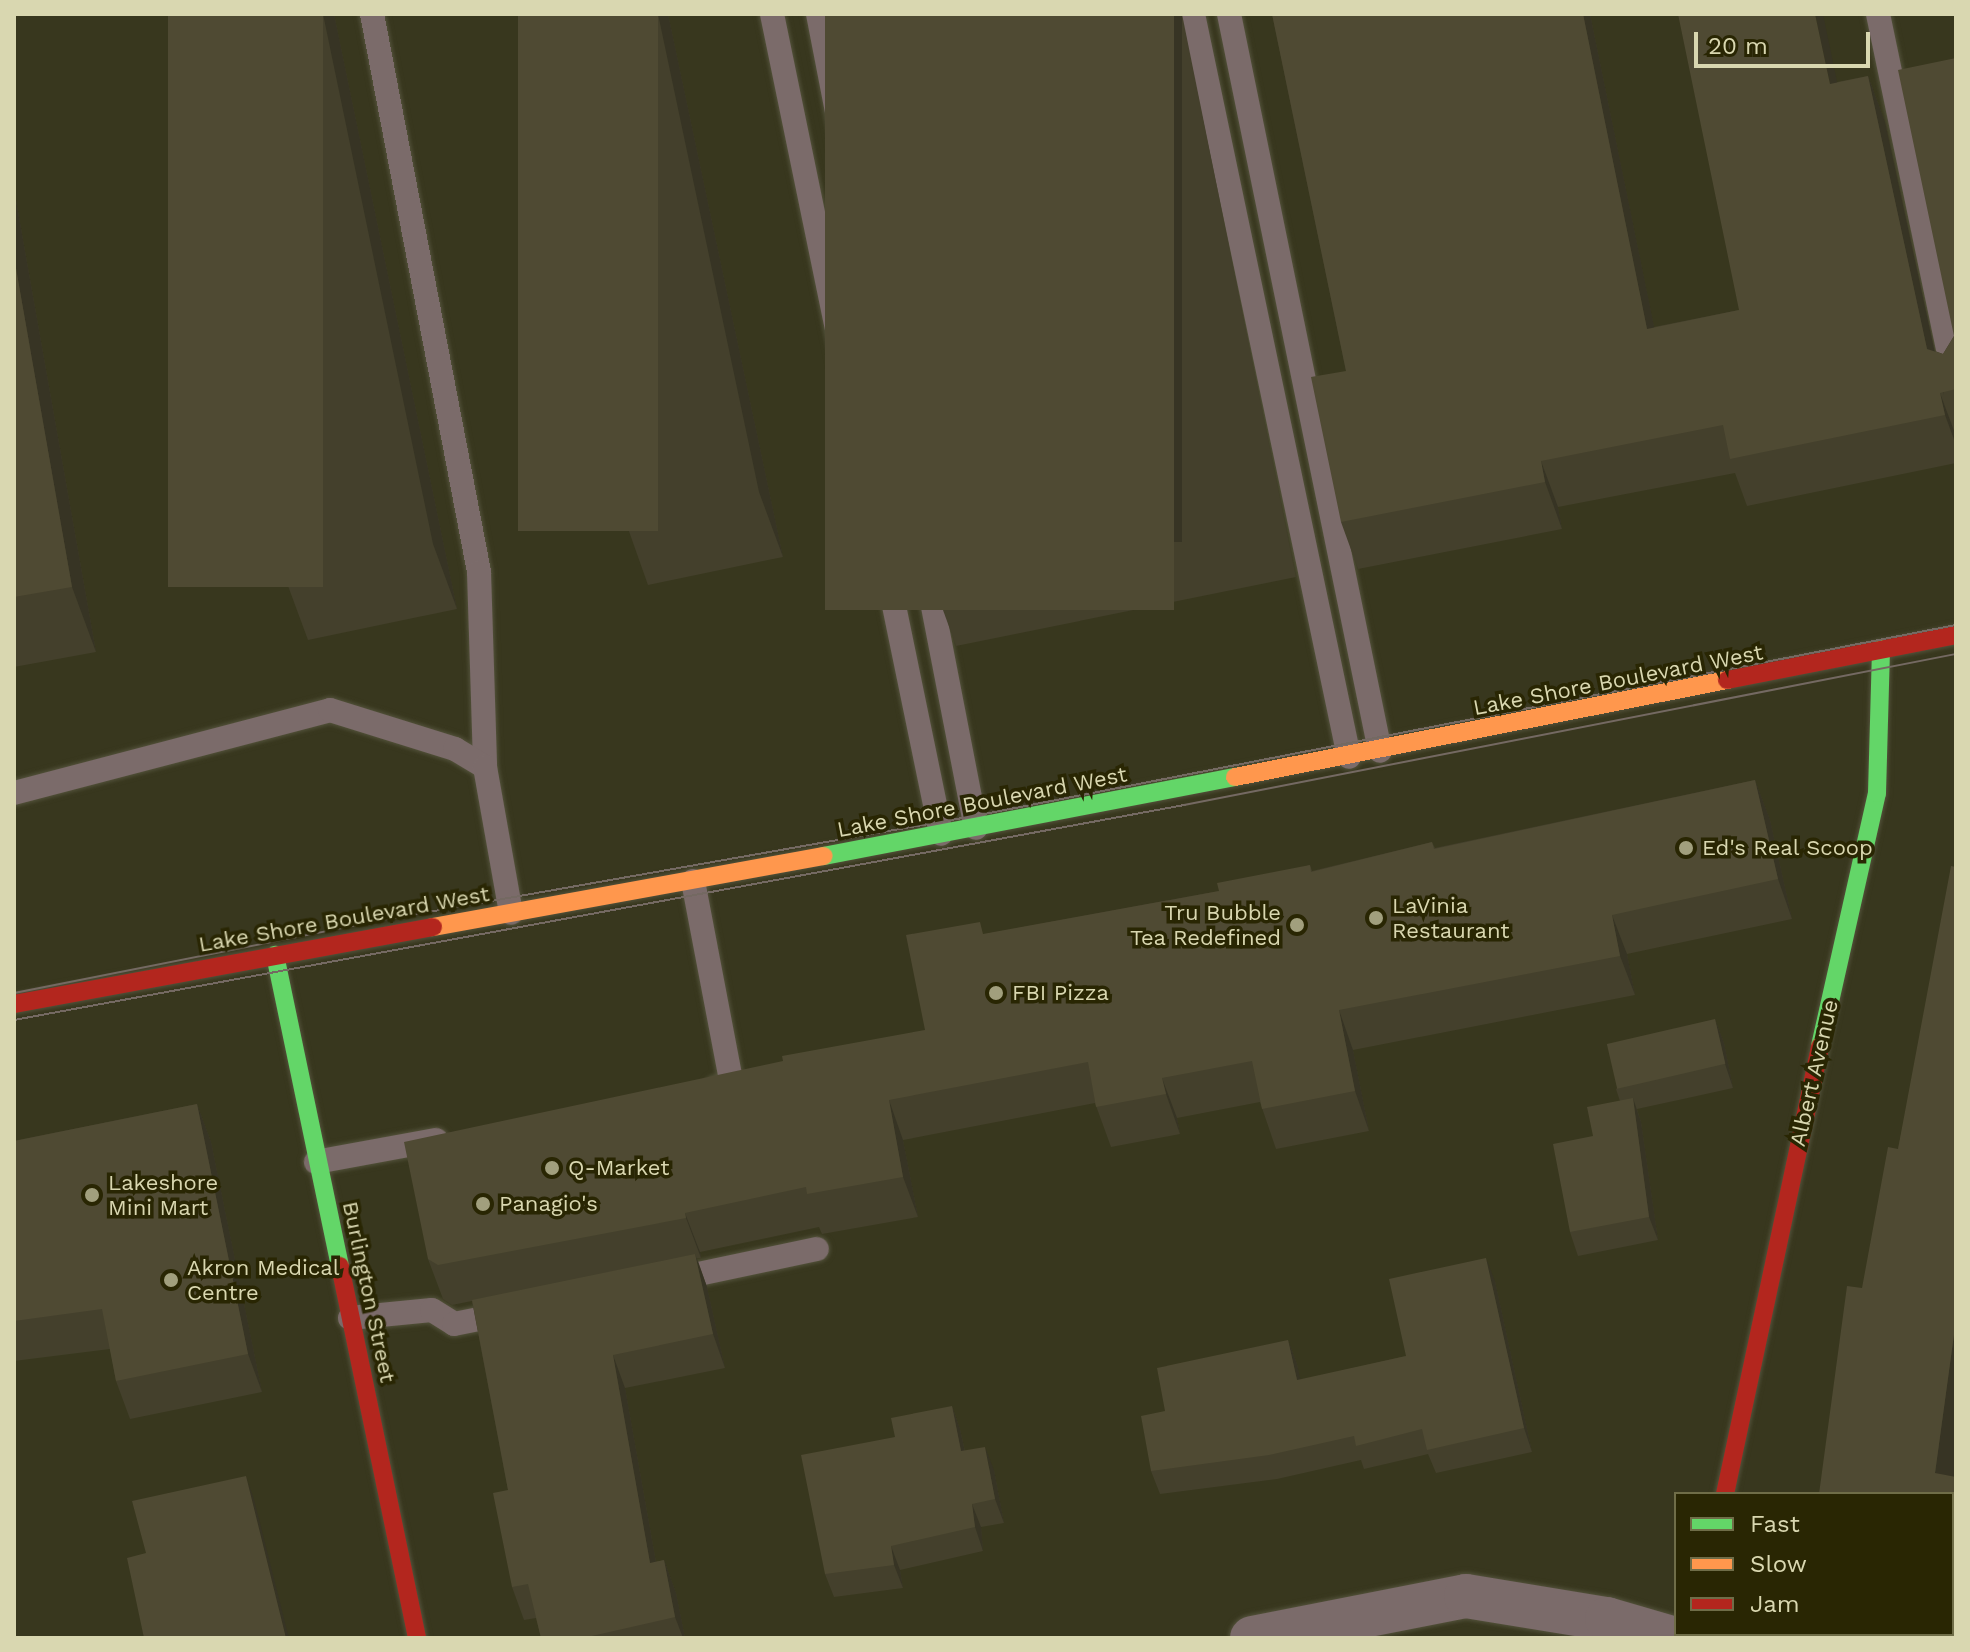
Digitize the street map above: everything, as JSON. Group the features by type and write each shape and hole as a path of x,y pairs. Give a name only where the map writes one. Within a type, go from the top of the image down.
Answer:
{"main road":[{"name":"Lake Shore Boulevard West","path":"14,1004 976,828 1380,751 1956,635"},
{"name":"Albert Avenue","path":"1725,1492 1877,793 1881,649"},
{"name":"Burlington Street","path":"275,955 417,1638"}],"street":[{"path":"1252,1638 1466,1596 1607,1619 1672,1638"}],"lane":[{"path":"372,14 479,572 485,767 511,913"},
{"path":"772,14 941,834"},
{"path":"818,14 976,828"},
{"path":"1193,14 1349,757"},
{"path":"1229,14 1380,751"},
{"path":"1878,14 1956,386"},
{"path":"14,793 330,710 455,749 485,767"},
{"path":"685,1094 732,1085 693,881"},
{"path":"316,1162 467,1134"},
{"path":"651,1284 817,1249"},
{"path":"350,1318 432,1310 454,1324 530,1309"}],"building":[{"path":"168,14 323,14 323,587 168,587"},
{"path":"518,14 658,14 658,531 518,531"},
{"path":"825,14 1174,14 1174,610 825,610"},
{"path":"1272,14 1583,14 1647,329 1739,310 1678,14 1815,14 1830,84 1868,76 1927,349 1943,354 1954,336 1898,70 1956,58 1956,389 1940,393 1945,415 1730,459 1723,425 1541,461 1545,482 1341,522 1311,377 1346,371"},
{"path":"14,257 72,587 14,597"},
{"path":"1755,780 1778,879 1612,915 1620,956 1339,1010 1355,1091 1262,1109 1252,1061 1162,1078 1166,1094 1096,1107 1088,1062 889,1100 903,1177 807,1194 806,1187 685,1213 686,1218 438,1265 428,1259 404,1142 783,1061 782,1056 925,1030 906,935 980,922 983,934 1219,891 1217,883 1310,865 1311,872 1432,842 1434,849"},
{"path":"1951,866 1956,867 1956,1320 1935,1473 1956,1477 1956,1636 1954,1492 1819,1492 1847,1286 1862,1288 1888,1147 1898,1149"},
{"path":"1715,1019 1725,1064 1617,1089 1607,1044"},
{"path":"1633,1098 1649,1217 1570,1232 1553,1144 1593,1136 1587,1107"},
{"path":"197,1104 248,1354 116,1381 102,1309 14,1321 14,1141"},
{"path":"695,1254 713,1334 613,1355 650,1563 664,1560 675,1617 583,1638 541,1638 528,1584 512,1587 493,1493 508,1490 472,1300"},
{"path":"1486,1258 1524,1428 1427,1450 1422,1429 1356,1446 1354,1436 1269,1455 1151,1471 1141,1416 1165,1411 1157,1368 1288,1340 1297,1380 1406,1356 1389,1279"},
{"path":"952,1406 961,1451 985,1447 995,1499 972,1504 975,1527 891,1546 894,1565 825,1574 801,1455 895,1437 891,1418"},
{"path":"246,1476 286,1638 144,1638 127,1558 146,1553 132,1501"}],"tram line":[{"path":"14,993 389,919 974,816 1956,625"},
{"path":"14,1020 1184,805 1956,654"}],"traffic: fast":[{"path":"1820,1046 1877,793 1881,649"},
{"path":"824,856 1235,777"},
{"path":"275,955 340,1266"}],"traffic: slow":[{"path":"1235,777 1727,680"},
{"path":"433,927 824,856"}],"traffic: jam":[{"path":"1727,680 1956,635"},
{"path":"14,1004 433,927"},
{"path":"1725,1492 1820,1046"},
{"path":"340,1266 417,1638"}],"place":[{"name":"Ed's Real Scoop","path":"1686,848"},
{"name":"LaVinia Restaurant","path":"1376,918"},
{"name":"Tru Bubble Tea Redefined","path":"1297,925"},
{"name":"FBI Pizza","path":"996,993"},
{"name":"Q-Market","path":"552,1168"},
{"name":"Lakeshore Mini Mart","path":"92,1195"},
{"name":"Panagio's","path":"483,1204"},
{"name":"Akron Medical Centre","path":"171,1280"}]}
